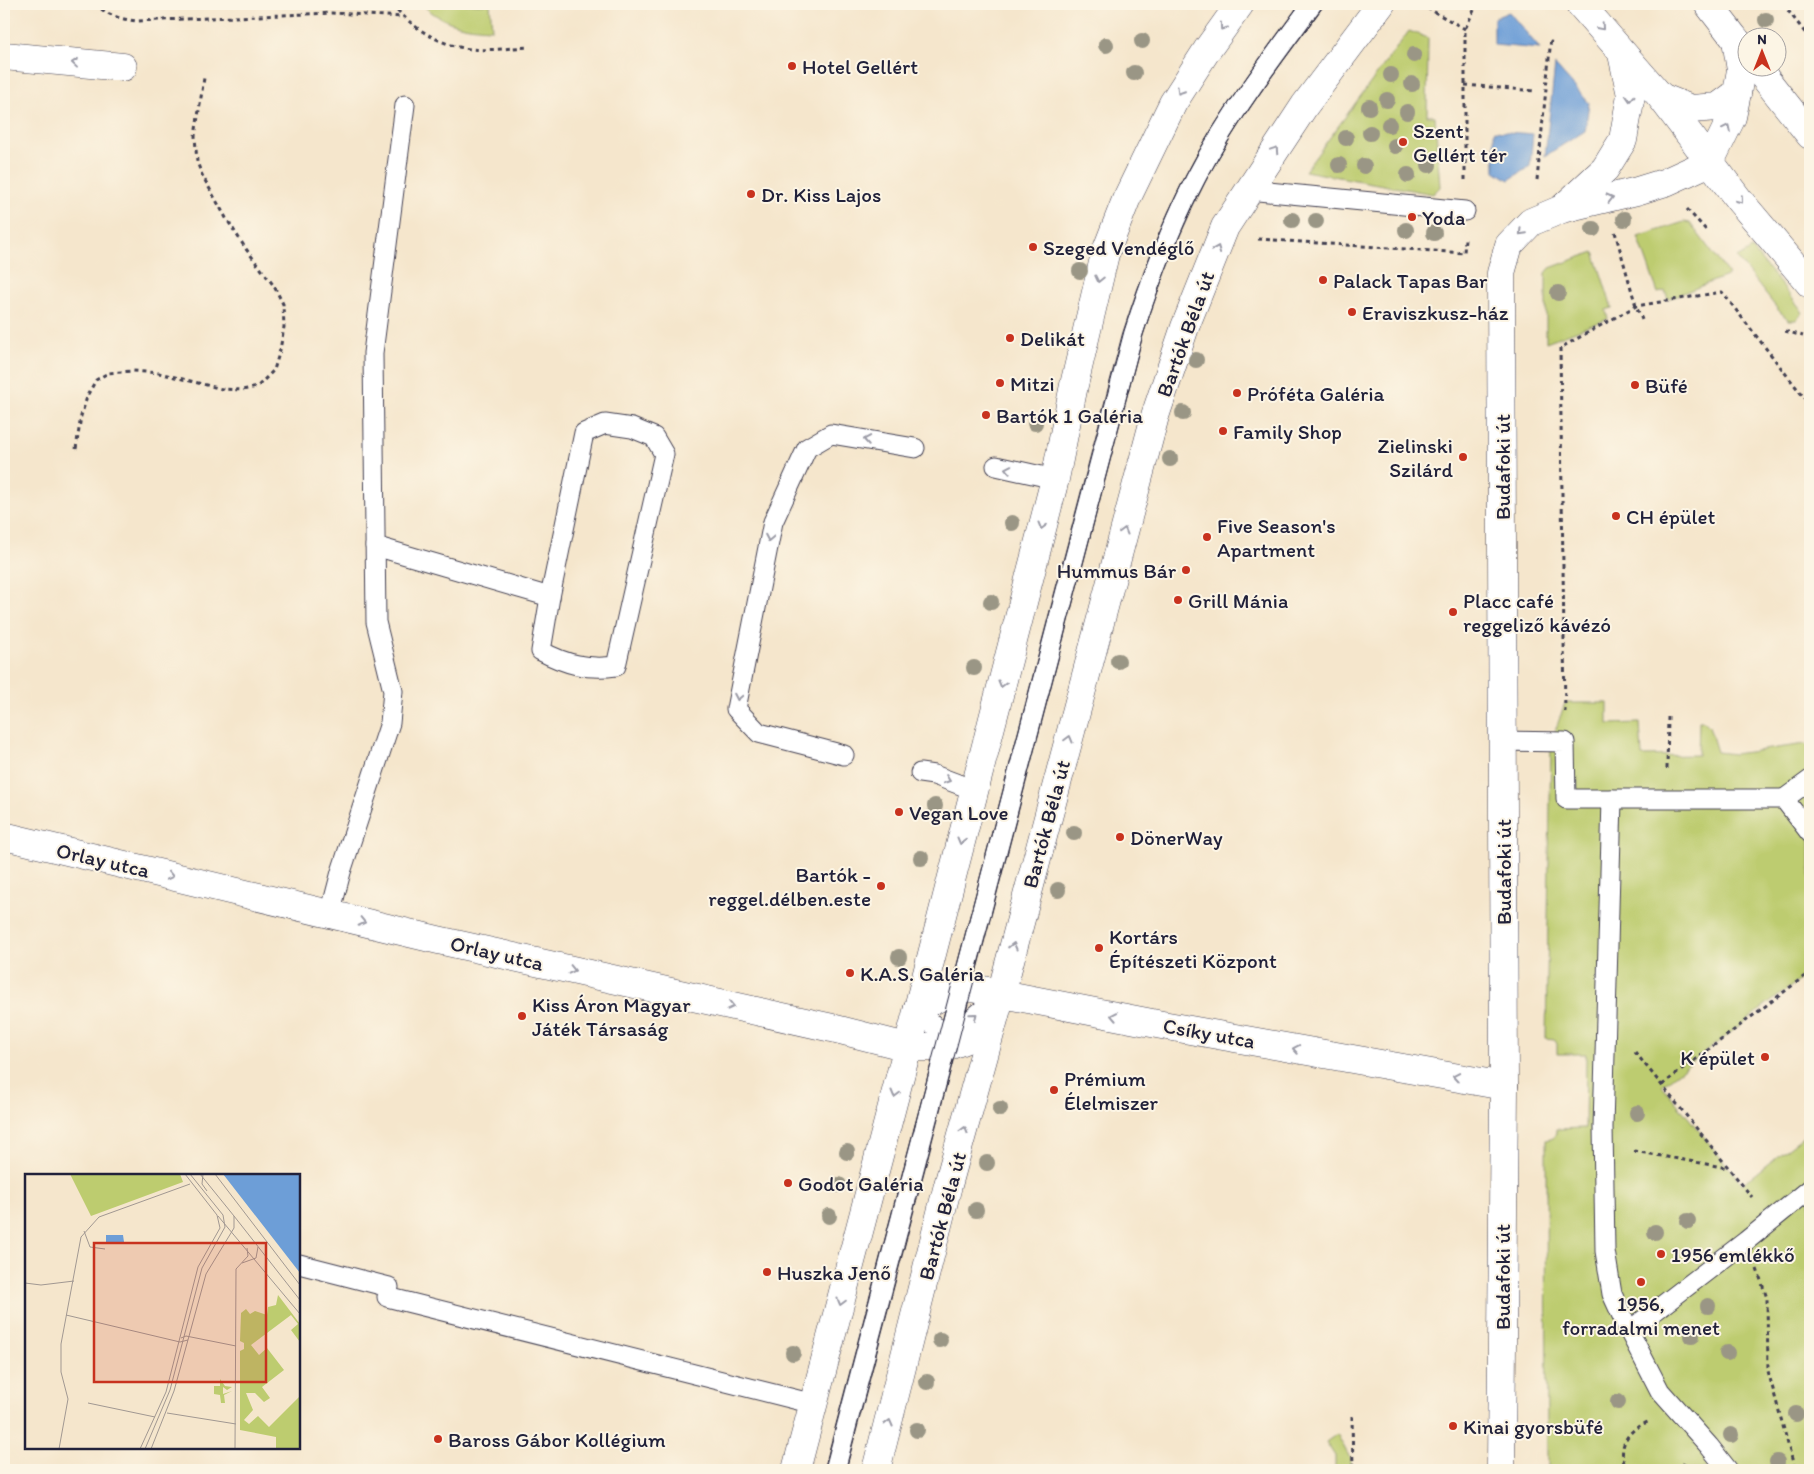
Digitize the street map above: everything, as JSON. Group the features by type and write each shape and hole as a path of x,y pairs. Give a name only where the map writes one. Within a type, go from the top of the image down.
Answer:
{"street":[{"path":"796,1470 1055,479 1074,385 1105,254 1126,200 1173,103 1207,50 1240,4"},
{"path":"1248,190 1306,105 1381,4"},
{"path":"1580,4 1661,97 1739,200 1810,284"},
{"path":"1708,4 1736,39"},
{"path":"1562,209 1605,169 1623,140 1632,95 1621,51"},
{"path":"4,56 123,67"},
{"path":"1562,209 1666,182 1710,162 1732,117 1740,78"},
{"path":"1765,78 1810,135"},
{"path":"1661,97 1690,109 1718,107 1737,93"},
{"name":"Bartók Béla út","path":"876,1470 948,1185 1001,994 1154,416 1185,328 1225,228 1248,190"},
{"name":"Budafoki út","path":"1501,1470 1504,1086 1501,273 1509,245 1531,222 1562,209"},
{"name":"Orlay utca","path":"4,836 330,914 832,1028 907,1047 946,1043 990,1030"},
{"path":"918,1008 961,986"},
{"name":"Csíky utca","path":"961,986 1162,1025 1504,1086"}],"lane":[{"name":"Bartók Béla út","path":"835,1470 1132,336 1153,275 1181,208 1209,153 1234,114 1312,4"},
{"path":"330,914 341,872 390,723 393,691 376,622 374,353 404,105"},
{"path":"1248,190 1465,211"},
{"path":"605,424 632,428 654,437 664,454 616,666 602,668 578,666 557,660 541,651 550,597 584,433 605,424"},
{"path":"844,756 758,733 736,709 772,522 807,448 831,434 915,448"},
{"path":"996,466 1055,479"},
{"path":"375,546 550,597"},
{"path":"1502,741 1565,742 1566,799 1784,799 1810,780"},
{"path":"920,773 974,790"},
{"path":"1612,799 1605,1015 1604,1146 1605,1251 1612,1294 1660,1391 1728,1470"},
{"path":"1784,799 1810,833"},
{"path":"918,1008 946,1043 1001,994"},
{"path":"1629,1331 1772,1221 1810,1189"},
{"path":"300,1264 389,1287 387,1297 814,1404"}],"path":[{"path":"96,4 102,10 118,18 136,21 332,13 403,17"},
{"path":"392,4 403,17 423,32 446,44 471,49 528,47"},
{"path":"1420,4 1465,29"},
{"path":"1254,238 1464,253 1465,29 1477,4"},
{"path":"1783,4 1810,39"},
{"path":"1537,180 1551,38"},
{"path":"76,449 81,416 88,394 96,380 108,373 159,373 222,389 242,390 257,387 274,370 284,327 283,304 274,286 246,249 226,218 197,162 195,136 204,78"},
{"path":"1465,86 1536,91"},
{"path":"1687,209 1706,230"},
{"path":"1615,232 1636,306 1643,322"},
{"path":"1565,713 1560,348 1636,306 1722,292 1810,405"},
{"path":"1785,331 1804,336"},
{"path":"1667,770 1668,717"},
{"path":"1662,1085 1810,972"},
{"path":"1605,1015 1772,1221"},
{"path":"1604,1146 1729,1168"},
{"path":"1746,1241 1767,1298 1768,1371 1795,1470"},
{"path":"1352,1416 1353,1470"},
{"path":"1627,1470 1623,1460 1622,1449 1625,1440 1631,1431 1639,1426 1654,1422"},
{"path":"1680,1470 1684,1458"}],"green space":[{"path":"422,4 490,4 492,29 454,24 430,11"},
{"path":"1409,31 1428,38 1427,116 1435,116 1440,187 1433,194 1305,171"},
{"path":"1684,222 1690,223 1729,275 1668,299 1665,291 1658,293 1638,237"},
{"path":"1752,249 1800,308 1803,313 1796,320 1789,320 1779,311 1737,258"},
{"path":"1594,252 1612,308 1606,310 1608,319 1546,342 1546,273 1550,268"},
{"path":"1565,703 1608,703 1608,724 1640,723 1642,756 1698,755 1699,721 1704,721 1709,726 1717,752 1734,754 1806,744 1810,749 1810,972 1662,1085 1742,1184 1810,1131 1810,1470 1547,1470 1546,1140 1555,1137 1557,1129 1585,1128 1586,1054 1557,1054 1557,1044 1554,1039 1546,1038 1551,743"},
{"path":"1337,1434 1350,1458 1350,1470 1335,1470 1335,1456 1326,1442"}],"water":[{"path":"1509,12 1540,49 1494,45 1494,18"},
{"path":"1555,65 1589,103 1585,131 1545,156"},
{"path":"1494,131 1533,134 1530,166 1509,180 1495,171"}],"tram line":[{"path":"824,1470 1124,331 1144,271 1160,232 1198,152 1240,87 1300,4"},
{"path":"846,1470 1143,335 1176,244 1207,178 1244,117 1325,4"}],"place":[{"name":"Hotel Gellért","path":"792,66"},
{"name":"Szent Gellért tér","path":"1403,142"},
{"name":"Dr. Kiss Lajos","path":"751,194"},
{"name":"Yoda","path":"1412,217"},
{"name":"Szeged Vendéglő","path":"1033,247"},
{"name":"Palack Tapas Bar","path":"1323,280"},
{"name":"Eraviszkusz-ház","path":"1352,312"},
{"name":"Delikát","path":"1010,338"},
{"name":"Mitzi","path":"1000,383"},
{"name":"Büfé","path":"1635,385"},
{"name":"Próféta Galéria","path":"1237,393"},
{"name":"Bartók 1 Galéria","path":"986,415"},
{"name":"Family Shop","path":"1223,431"},
{"name":"Zielinski Szilárd","path":"1463,457"},
{"name":"CH épület","path":"1616,516"},
{"name":"Five Season's Apartment","path":"1207,537"},
{"name":"Hummus Bár","path":"1186,570"},
{"name":"Grill Mánia","path":"1178,600"},
{"name":"Placc café reggeliző kávézó","path":"1453,612"},
{"name":"Vegan Love","path":"899,812"},
{"name":"DönerWay","path":"1120,837"},
{"name":"Bartók - reggel.délben.este","path":"881,886"},
{"name":"Kortárs Építészeti Központ","path":"1099,948"},
{"name":"K.A.S. Galéria","path":"850,973"},
{"name":"Kiss Áron Magyar Játék Társaság","path":"522,1016"},
{"name":"K épület","path":"1765,1057"},
{"name":"Prémium Élelmiszer","path":"1054,1090"},
{"name":"Godot Galéria","path":"788,1183"},
{"name":"1956 emlékkő","path":"1661,1254"},
{"name":"Huszka Jenő","path":"767,1272"},
{"name":"1956, forradalmi menet","path":"1641,1282"},
{"name":"Kinai gyorsbüfé","path":"1453,1426"},
{"name":"Baross Gábor Kollégium","path":"438,1439"}]}
